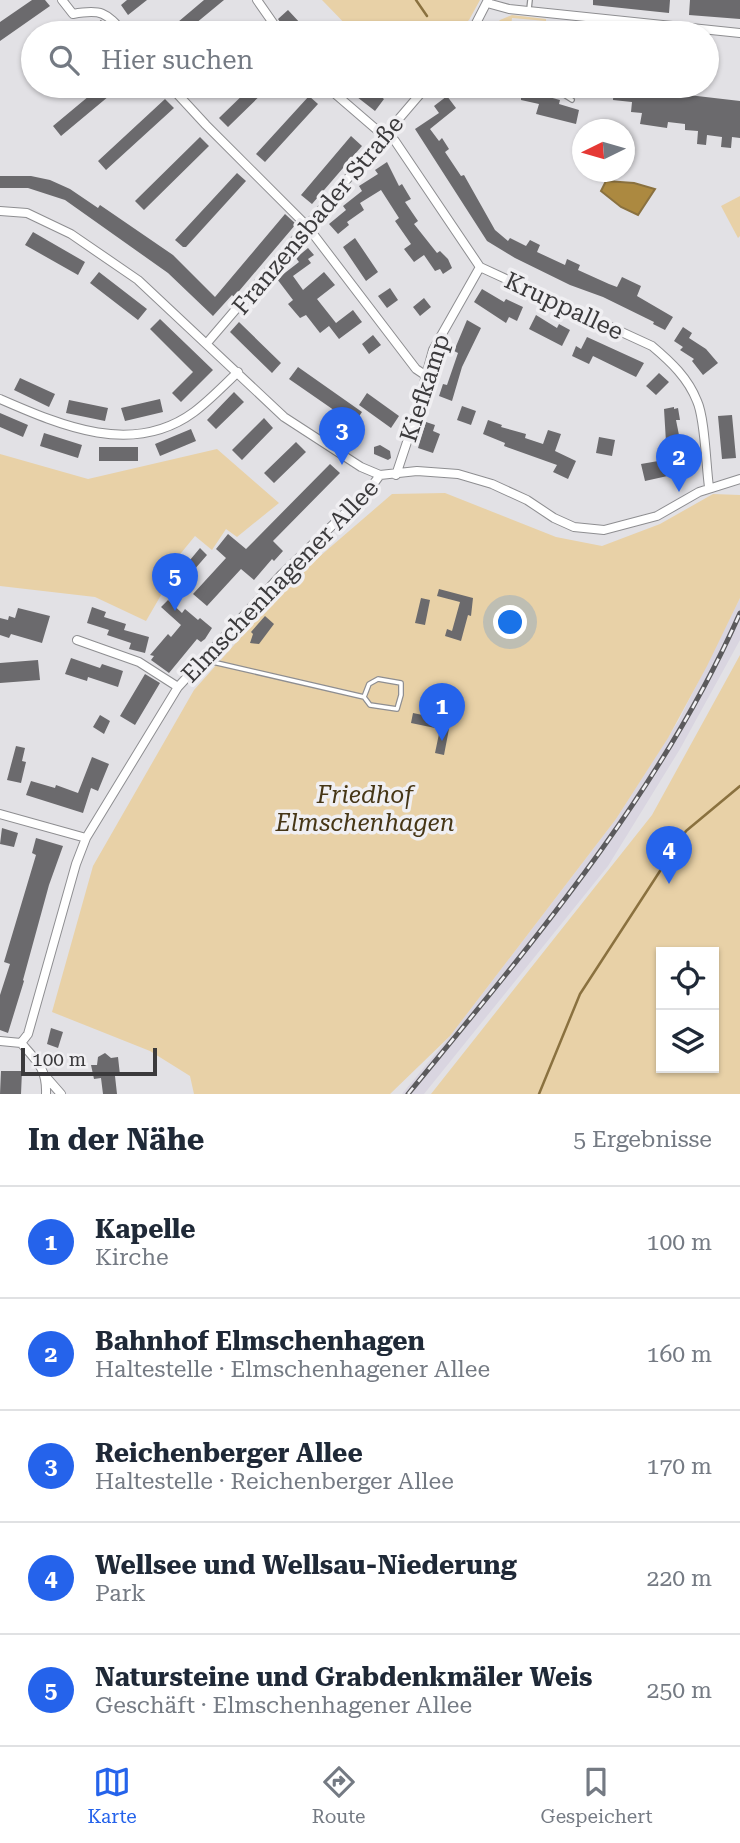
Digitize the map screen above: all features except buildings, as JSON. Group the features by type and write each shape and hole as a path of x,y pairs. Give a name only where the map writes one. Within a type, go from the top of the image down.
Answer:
{"street":[{"path":"62,0 73,14 94,10 110,16 114,21"},
{"path":"257,0 271,21"},
{"path":"477,21 487,1 509,9 625,21"},
{"path":"719,31 740,33"},
{"path":"182,98 307,226 416,369 425,375"},
{"name":"Kruppallee","path":"341,98 395,141 480,267 652,346 674,365 699,403 709,487"},
{"name":"Franzensbader Straße","path":"207,343 417,98"},
{"path":"0,211 27,213 71,234 138,279 284,417 360,467 380,475"},
{"name":"Kiefkamp","path":"396,475 433,350 480,267"},
{"path":"0,399 49,421 102,435 148,433 172,425 194,412 238,372"},
{"name":"Elmschenhagener Allee","path":"21,1043 29,1034 76,864 86,838 178,687 282,574 369,490 380,475 417,471 458,474 492,484 574,527 604,530 657,516 709,487 740,479"},
{"path":"77,640 139,662 178,687"},
{"path":"0,814 86,838"},
{"path":"0,1041 21,1043 39,1062 47,1078 61,1094"},
{"path":"46,1094 47,1078"}],"lane":[{"path":"529,11 530,0"},
{"path":"202,659 364,696 370,705 397,709 401,683 379,679 369,684 364,696"}],"shaded area":[{"path":"606,182 634,183 655,189 638,215 621,207 601,191"},
{"path":"740,598 740,640 680,749 608,866 424,1094 402,1094 450,1036 616,819 679,720"}],"green space":[{"path":"322,0 480,0 468,21 342,21"},
{"path":"512,15 546,21 512,18 512,21 500,20"},
{"path":"740,196 740,236 738,238 721,206"},
{"path":"217,449 279,503 237,537 226,529 212,550 195,536 163,575 164,590 146,621 95,597 0,586 0,454 88,479"},
{"name":"Friedhof Elmschenhagen","path":"445,493 556,537 602,546 660,524 713,494 740,495 740,598 668,738 616,819 450,1036 390,1094 194,1094 190,1076 150,1051 52,1012 93,866 194,690 290,582 392,494"},
{"path":"740,655 740,1094 431,1094 652,815"}],"waterway":[{"path":"416,0 427,16"},
{"path":"539,1094 580,994 686,831 740,786"}],"railway":[{"path":"408,1094 546,923 632,805 672,743 708,679 740,613"}],"place":[{"name":"Reichenberger Allee","path":"342,465"},
{"name":"Bahnhof Elmschenhagen","path":"679,492"},
{"name":"Natursteine und Grabdenkmäler Weis","path":"175,611"},
{"name":"Kapelle","path":"442,741"},
{"name":"Wellsee und Wellsau-Niederung","path":"669,884"}]}
